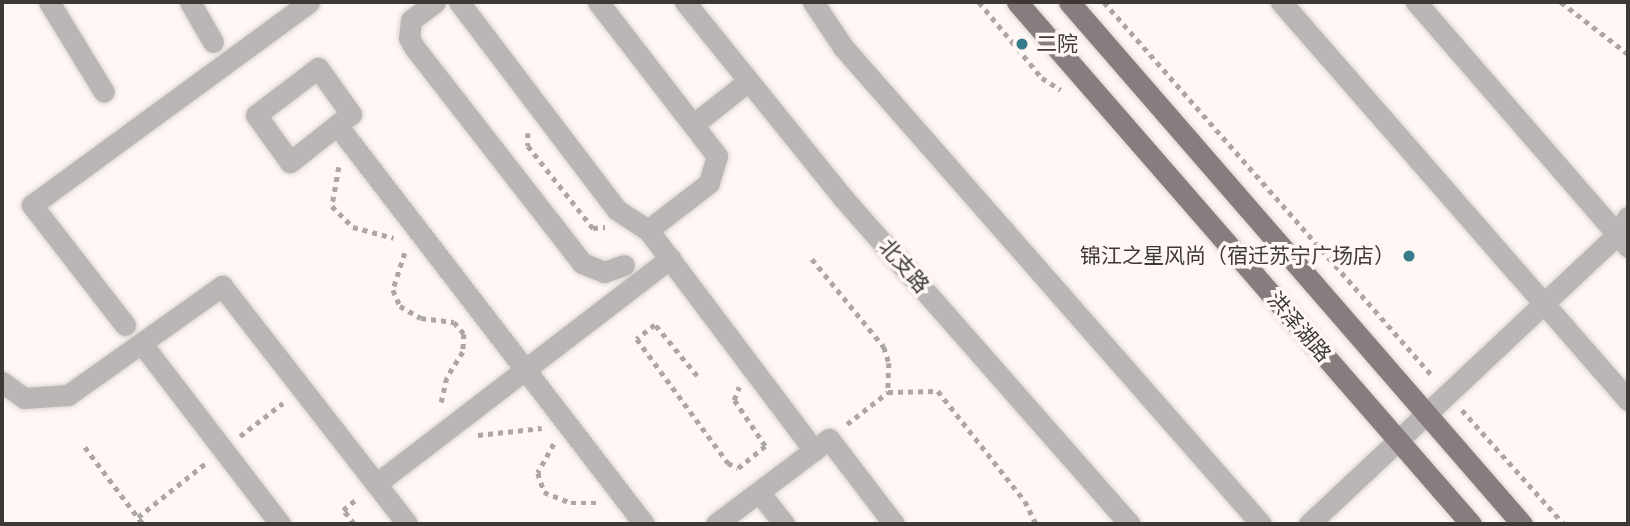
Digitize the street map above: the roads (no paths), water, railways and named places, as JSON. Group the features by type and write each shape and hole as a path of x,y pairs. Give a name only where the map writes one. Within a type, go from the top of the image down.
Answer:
{"main road":[{"name":"洪泽湖路","path":"1017,2 1471,524"},
{"name":"洪泽湖路","path":"1069,2 1522,524"}],"street":[{"path":"48,2 104,92"},
{"path":"190,2 213,42"},
{"path":"125,325 32,205 309,2"},
{"path":"459,2 617,210 648,230 756,373 894,524"},
{"path":"598,2 717,156 716,170 709,183 648,230"},
{"name":"北支路","path":"685,2 746,83 1130,524"},
{"path":"813,2 843,47 1261,524"},
{"path":"1282,2 1628,400"},
{"path":"1309,524 1400,443 1545,304 1624,233 1416,2"},
{"path":"422,6 411,20 409,38 582,263 604,272 624,265"},
{"path":"318,68 351,114 337,125 290,162 256,115 318,68"},
{"path":"694,124 746,83"},
{"path":"337,125 644,524"},
{"path":"376,484 670,258"},
{"path":"2,382 24,398 57,399 81,389 222,286 407,524"},
{"path":"142,344 280,524"},
{"path":"716,524 821,445"},
{"path":"759,492 784,524"}],"place":[{"name":"二院","path":"1022,44"},
{"name":"锦江之星风尚（宿迁苏宁广场店）","path":"1409,256"}]}
